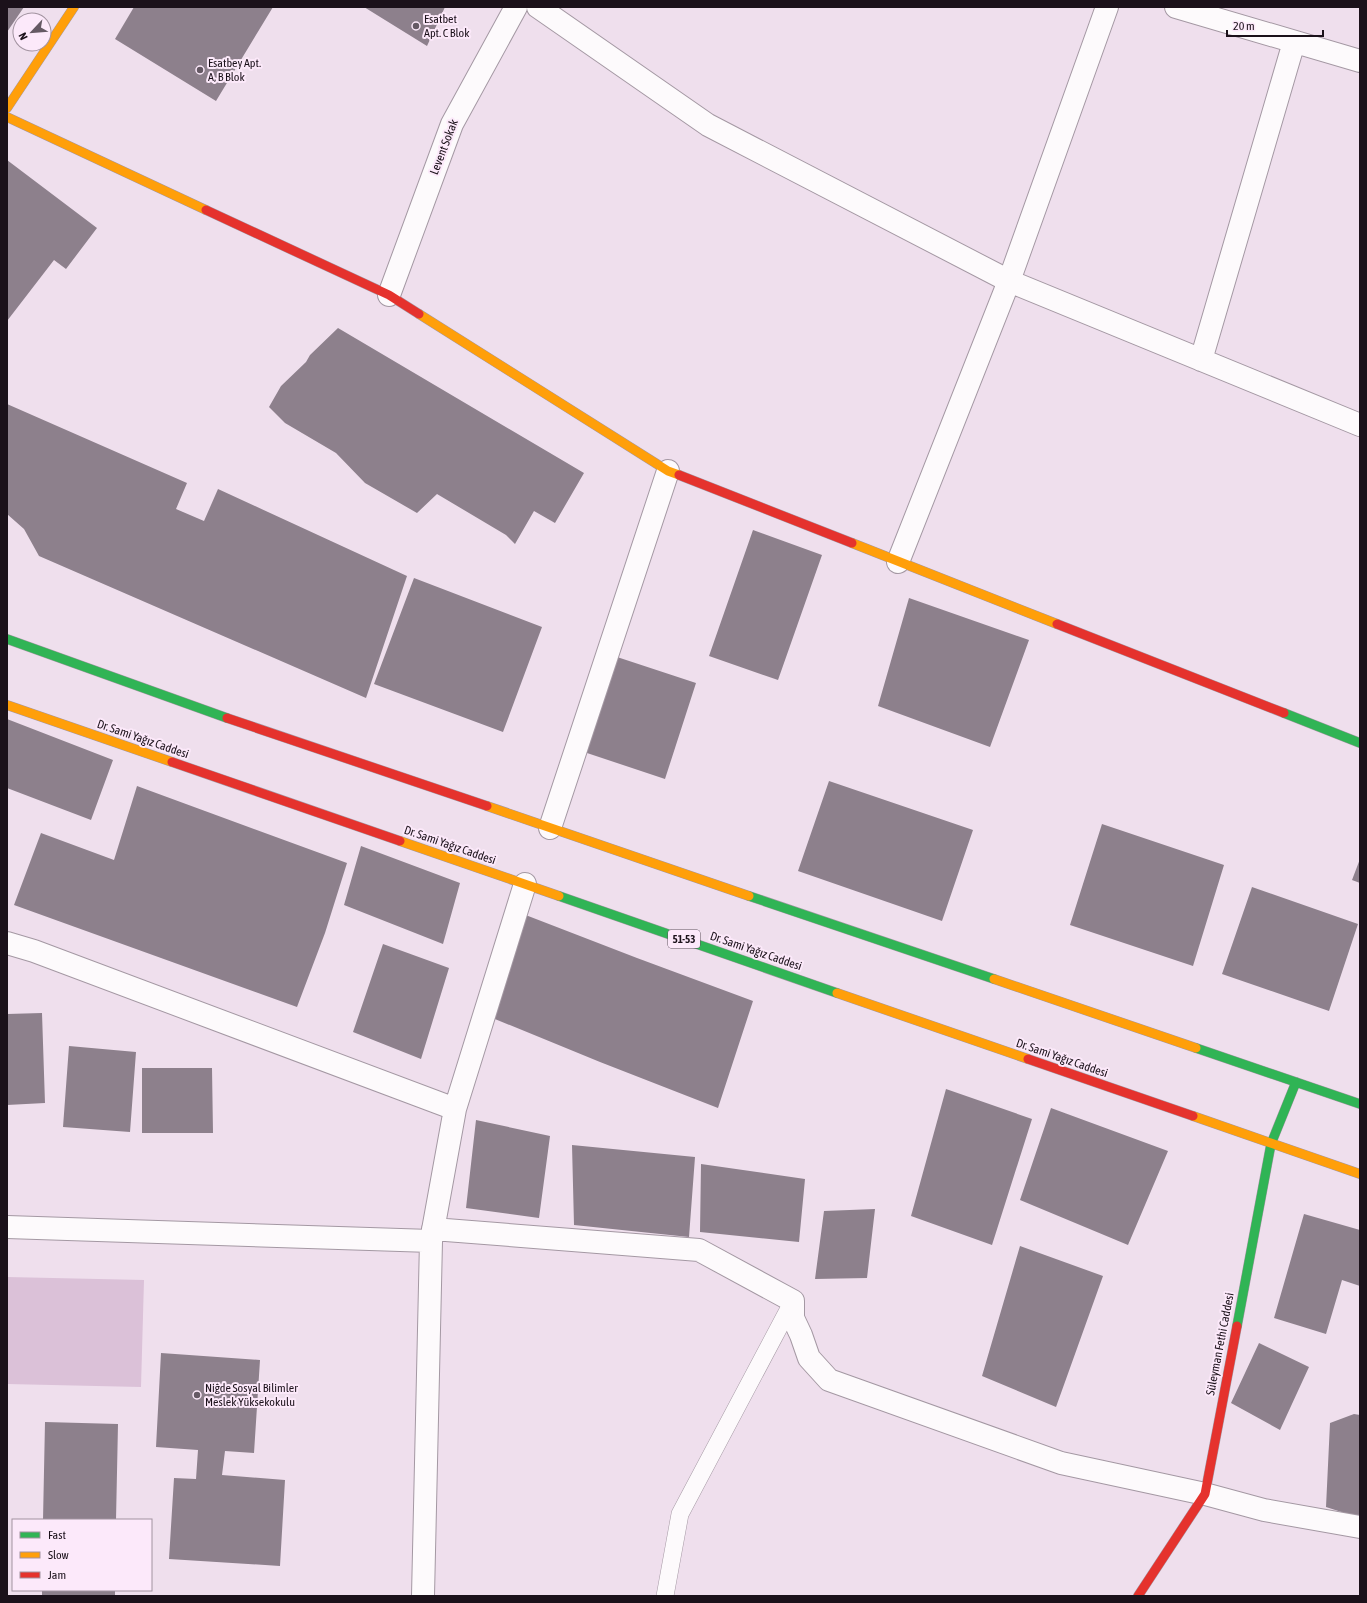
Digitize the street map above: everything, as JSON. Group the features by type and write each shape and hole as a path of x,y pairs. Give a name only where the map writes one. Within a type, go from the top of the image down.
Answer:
{"main road":[{"path":"7,108 74,7"},
{"path":"7,118 389,295 668,471 1360,743"},
{"path":"7,639 168,698 1360,1104"},
{"name":"Dr. Sami Yağız Caddesi","path":"7,705 1360,1174"},
{"name":"Süleyman Fethi Caddesi","path":"1138,1596 1205,1494 1271,1144 1296,1082"}],"street":[{"name":"Levent Sokak","path":"389,295 452,124 516,7"},
{"path":"538,7 708,125 1009,281 1360,425"},
{"path":"898,562 1009,281 1107,7"},
{"path":"1176,7 1360,61"},
{"path":"1201,360 1294,42"},
{"path":"550,828 668,471"},
{"path":"423,1596 432,1235 455,1109 525,884"},
{"path":"7,943 34,951 455,1109"},
{"path":"7,1227 432,1235 699,1250 793,1301 793,1318 809,1358 829,1380 1061,1463 1205,1494 1264,1510 1360,1528"}],"lane":[{"path":"665,1596 680,1514 793,1301"}],"shaded area":[{"path":"7,1277 144,1280 141,1387 7,1384"}],"building":[{"path":"7,7 24,7 21,12 12,12 12,25 7,32"},
{"name":"Esatbey Apt. A, B Blok","path":"134,7 273,7 216,101 115,39"},
{"name":"Esatbet Apt. C Blok","path":"364,7 445,7 427,46"},
{"path":"7,160 97,228 66,269 54,260 7,321"},
{"path":"338,328 584,473 555,523 534,511 515,544 506,535 437,494 417,513 365,483 336,453 285,423 269,407 281,386"},
{"path":"7,404 187,483 176,509 204,521 218,489 407,576 366,698 39,556 24,529 7,514"},
{"path":"753,530 822,555 778,680 709,656"},
{"path":"414,578 542,627 503,732 374,684"},
{"path":"909,598 1029,640 990,747 878,706"},
{"path":"614,656 696,683 665,779 584,752"},
{"path":"7,719 113,760 91,820 7,788"},
{"path":"829,781 973,830 942,921 798,871"},
{"path":"137,786 347,863 325,933 297,1007 14,905 41,833 114,860"},
{"path":"1102,824 1224,865 1193,966 1070,925"},
{"path":"361,846 460,883 443,944 344,905"},
{"path":"1360,859 1360,883 1352,880"},
{"path":"1252,887 1358,924 1329,1011 1222,974"},
{"path":"523,914 753,1001 718,1108 490,1017"},
{"path":"383,944 449,968 421,1059 353,1032"},
{"path":"42,1013 45,1103 7,1105 7,1014"},
{"path":"69,1046 136,1052 130,1132 63,1127"},
{"path":"142,1068 212,1068 213,1133 142,1133"},
{"path":"946,1089 1032,1119 992,1245 911,1216"},
{"path":"1051,1108 1168,1151 1128,1245 1020,1200"},
{"path":"476,1120 550,1136 539,1218 466,1208"},
{"path":"572,1145 695,1157 689,1237 574,1225"},
{"path":"701,1164 805,1179 799,1242 700,1232"},
{"path":"875,1209 867,1278 815,1279 824,1211"},
{"path":"1304,1214 1360,1230 1360,1286 1342,1280 1326,1334 1274,1318"},
{"path":"1020,1246 1103,1276 1056,1407 982,1376"},
{"path":"1259,1343 1309,1367 1280,1430 1231,1403"},
{"path":"161,1353 260,1360 254,1453 225,1451 222,1475 285,1480 280,1566 169,1559 174,1478 196,1479 198,1450 156,1447"},
{"path":"1354,1414 1360,1415 1360,1518 1326,1507 1330,1423"},
{"path":"45,1422 118,1424 116,1519 43,1519"},
{"path":"42,1591 115,1591 115,1596 42,1596"}],"traffic: fast":[{"path":"7,639 227,718"},
{"path":"1284,713 1360,743"},
{"path":"559,896 837,993"},
{"path":"749,896 994,979"},
{"path":"1196,1048 1360,1104"},
{"path":"1237,1326 1271,1144 1296,1082"}],"traffic: slow":[{"path":"7,108 74,7"},
{"path":"7,117 206,210"},
{"path":"419,314 668,471 679,475"},
{"path":"852,543 1057,624"},
{"path":"7,705 172,762"},
{"path":"487,806 749,896"},
{"path":"400,841 559,896"},
{"path":"994,979 1196,1048"},
{"path":"837,993 1028,1059"},
{"path":"1193,1116 1360,1174"}],"traffic: jam":[{"path":"206,210 389,295 419,314"},
{"path":"679,475 852,543"},
{"path":"1057,624 1284,713"},
{"path":"227,718 487,806"},
{"path":"172,762 400,841"},
{"path":"1028,1059 1193,1116"},
{"path":"1138,1596 1205,1494 1237,1326"}],"place":[{"name":"Esatbet Apt. C Blok","path":"416,26"},
{"name":"Esatbey Apt. A, B Blok","path":"200,70"},
{"name":"Niğde Sosyal Bilimler Meslek Yüksekokulu","path":"197,1395"}]}
